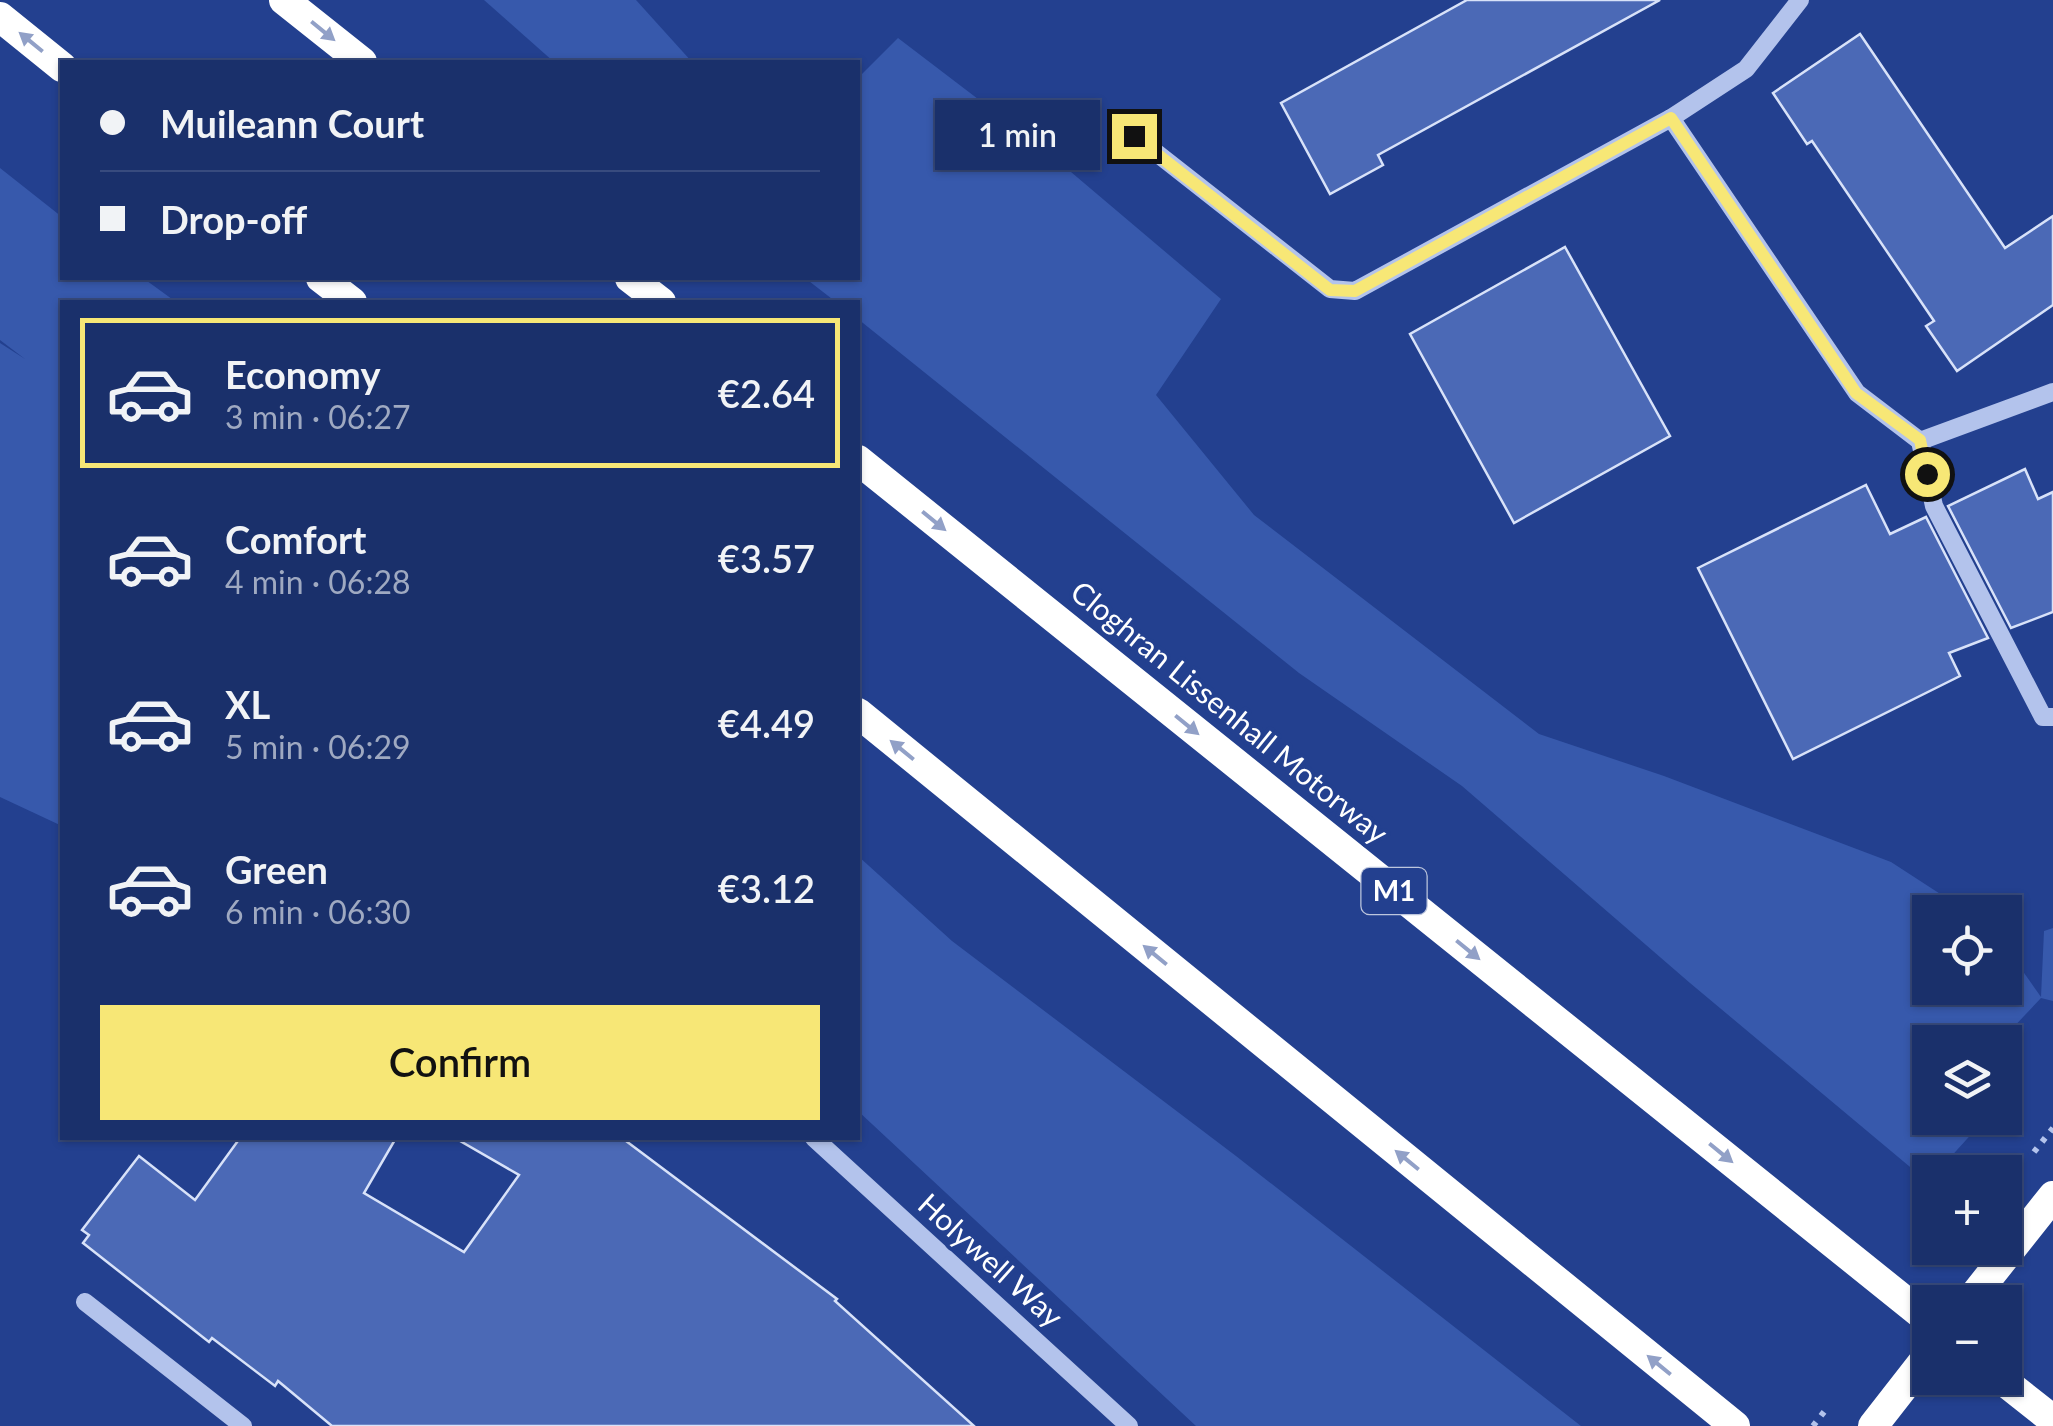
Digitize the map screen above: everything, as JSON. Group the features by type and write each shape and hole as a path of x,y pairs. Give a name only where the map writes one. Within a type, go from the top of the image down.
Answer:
{"highway":[{"path":"284,0 359,60"},
{"path":"0,17 60,66"},
{"path":"324,280 349,300"},
{"path":"633,280 658,300"},
{"name":"Cloghran Lissenhall Motorway","path":"860,462 1912,1307"},
{"path":"860,715 1735,1426"},
{"path":"1983,1285 2053,1196"},
{"path":"1873,1426 1912,1376"},
{"path":"2021,1395 2053,1420"}],"street":[{"path":"1134,136 1330,290 1355,291 1671,118 1746,69 1800,0"},
{"path":"1671,118 1856,393 1920,440 1934,506 2043,717 2053,716"},
{"path":"1920,440 2053,392"},
{"name":"Holywell Way","path":"816,1140 1129,1426"},
{"path":"85,1302 243,1426"}],"shaded area":[{"path":"484,0 636,0 690,60 552,60"},
{"path":"898,38 1045,150 1221,299 1156,395 1254,515 1539,734 1664,776 1891,862 1942,895 1912,895 1912,1005 2022,1005 2022,970 2041,997 2044,931 2053,928 2053,1001 2041,998 2016,1025 1912,1025 1912,1135 1971,1135 1952,1155 1912,1155 1912,1169 1462,786 1299,673 860,321 860,300 833,300 808,280 860,280 860,76"},
{"path":"0,168 60,215 60,280 146,280 173,300 60,300 60,825 0,797 0,343 25,359 0,340"},
{"path":"860,858 952,941 1236,1156 1581,1426 1196,1426 860,1113"}],"building":[{"path":"1467,0 1660,0 1378,155 1383,165 1330,194 1281,103"},
{"path":"1860,34 2005,248 2053,216 2053,305 1957,371 1926,326 1934,321 1812,141 1807,144 1773,93"},
{"path":"1565,247 1670,436 1514,523 1410,334"},
{"path":"2025,469 2038,499 2053,492 2053,612 2011,628 1948,506"},
{"path":"1866,485 1890,534 1926,517 1988,638 1949,653 1960,676 1793,759 1698,568"},
{"path":"239,1140 395,1140 364,1193 464,1252 519,1175 458,1140 625,1140 837,1299 974,1426 332,1426 278,1381 275,1386 212,1338 209,1342 83,1243 89,1235 82,1230 139,1156 195,1200"}],"route":[{"path":"1134,136 1330,290 1355,291 1671,118 1856,393 1920,440 1927,474"}]}
